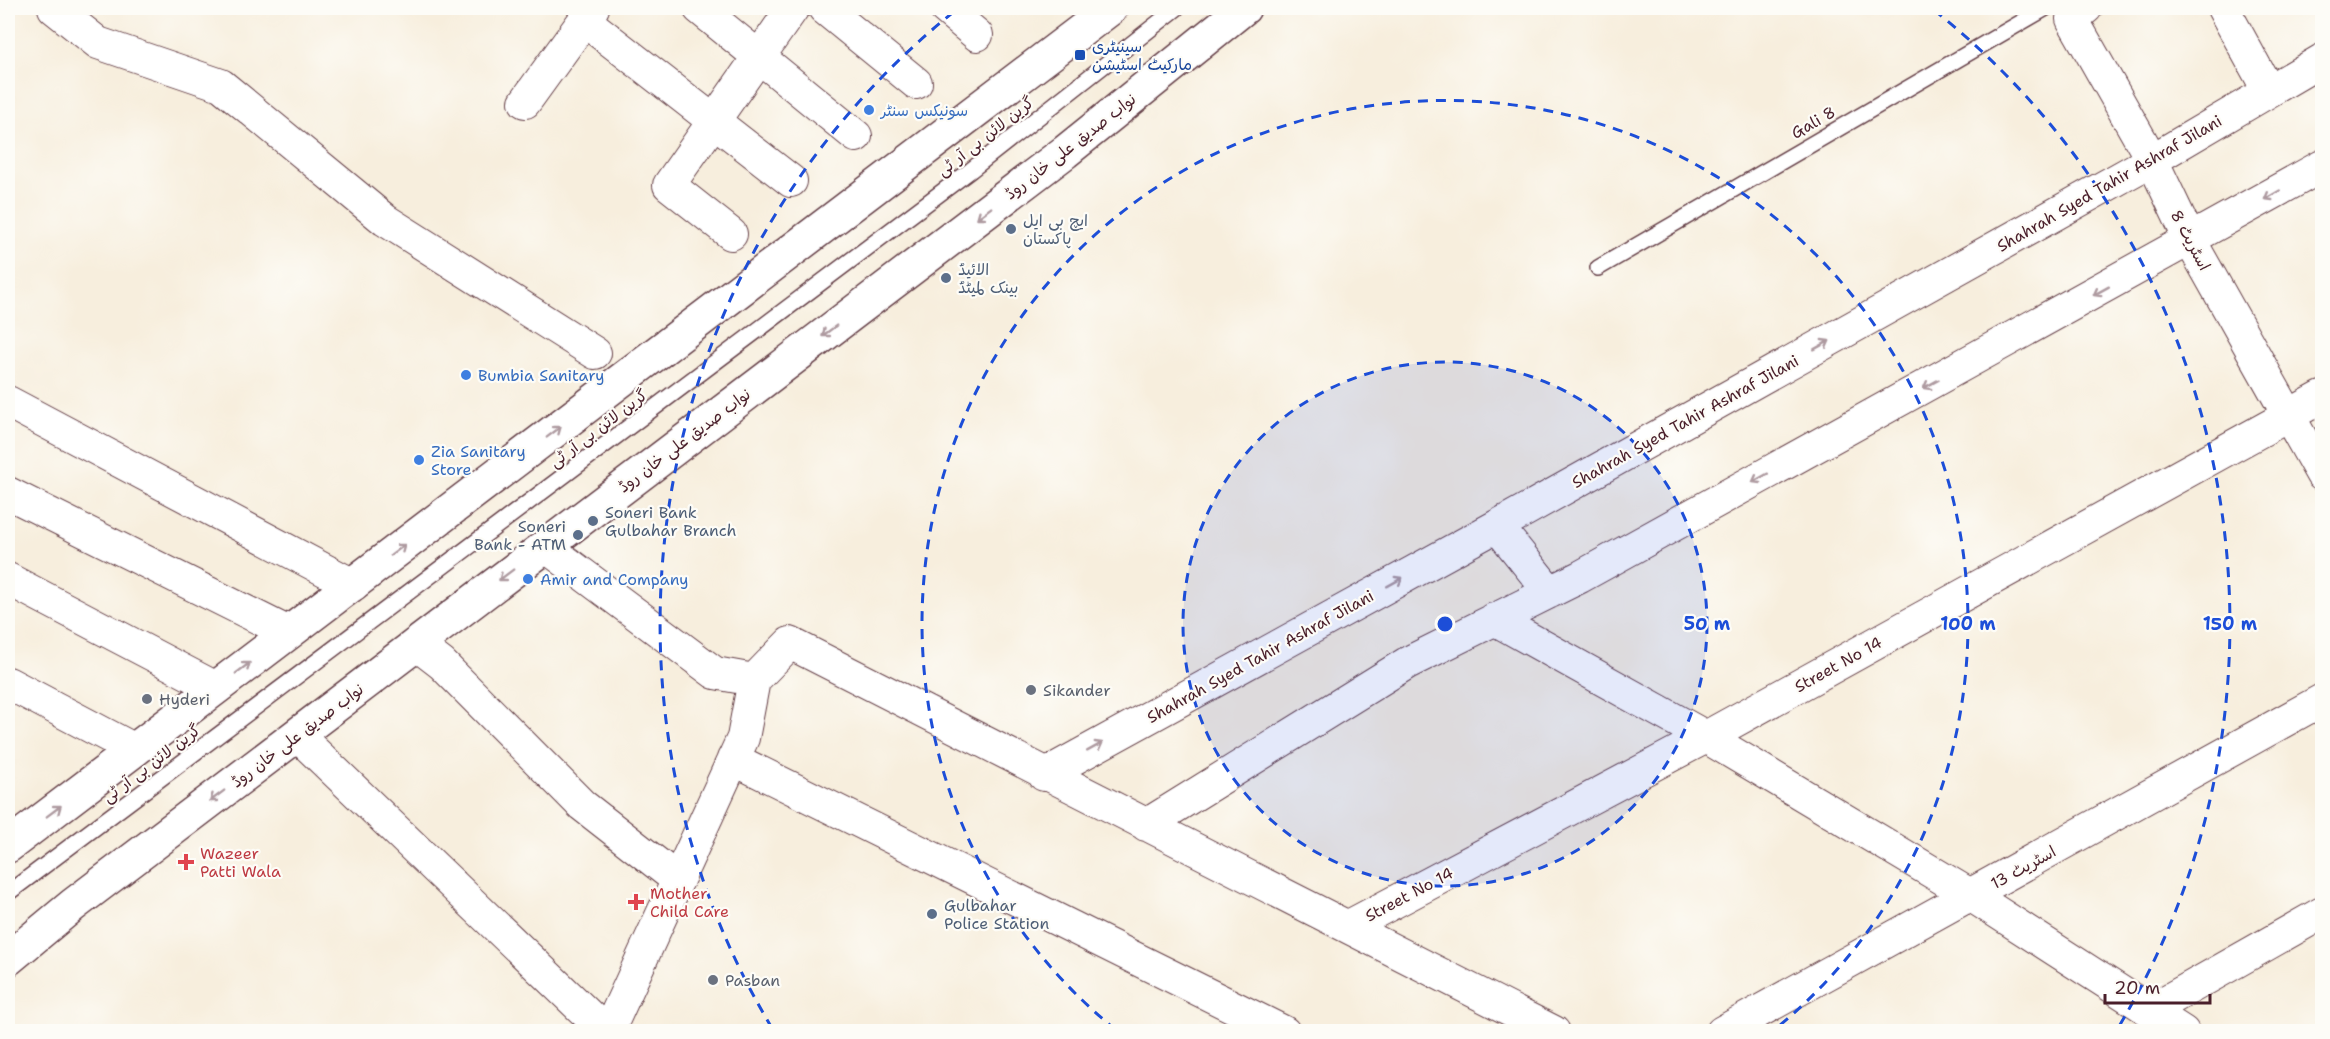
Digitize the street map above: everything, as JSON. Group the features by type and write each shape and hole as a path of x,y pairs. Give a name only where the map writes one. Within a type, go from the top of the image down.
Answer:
{"main road":[{"path":"8,846 1112,8"},
{"name":"نواب صدیق علی خان روڈ","path":"8,958 416,644 1065,152 1244,8"}],"street":[{"path":"54,8 98,43 221,85 385,220 595,353"},
{"path":"699,8 856,136"},
{"path":"731,234 669,185 793,8"},
{"path":"824,8 916,83"},
{"path":"945,8 978,35"},
{"path":"2223,8 2268,90"},
{"name":"اسٹریٹ 8","path":"2065,10 2152,160 2191,242 2322,475"},
{"path":"525,102 588,14 714,121 790,181"},
{"name":"Shahrah Syed Tahir Ashraf Jilani","path":"1044,775 1497,526 2152,160 2322,60"},
{"path":"1146,825 1407,663 1550,592 2191,242 2322,166"},
{"name":"Street No 14","path":"1349,926 1706,737 2322,397"},
{"path":"8,402 353,585"},
{"path":"8,493 289,633"},
{"path":"1497,526 1550,592"},
{"path":"545,546 715,673 754,680"},
{"path":"8,579 216,688"},
{"path":"1494,620 1706,737 1972,896 2183,1032"},
{"path":"297,735 318,758 607,1032 743,738 754,680 790,643 1044,775 1349,926 1554,1032"},
{"path":"416,644 442,664 582,805 678,880"},
{"path":"8,683 135,750"},
{"name":"اسٹریٹ 13","path":"1722,1032 1972,896 2322,700"},
{"path":"733,759 1284,1032"},
{"path":"2149,1011 2322,913"}],"lane":[{"name":"گرین لائن بی آر ٹی","path":"8,893 962,178 1177,8"},
{"name":"Gali 8","path":"1598,268 2065,10"}],"place":[{"name":"سینیٹری مارکیٹ اسٹیشن","path":"1080,55"},
{"name":"سونیکس سنٹر","path":"869,110"},
{"name":"ایچ بی ایل پاکستان","path":"1011,229"},
{"name":"الائیڈ بینک لمیٹڈ","path":"946,278"},
{"name":"Bumbia Sanitary","path":"466,375"},
{"name":"Zia Sanitary Store","path":"419,460"},
{"name":"Soneri Bank Gulbahar Branch","path":"593,521"},
{"name":"Soneri Bank - ATM","path":"578,535"},
{"name":"Amir and Company","path":"528,579"},
{"name":"Sikander","path":"1031,690"},
{"name":"Hyderi","path":"147,699"},
{"name":"Wazeer Patti Wala","path":"186,862"},
{"name":"Mother Child Care","path":"636,902"},
{"name":"Gulbahar Police Station","path":"932,914"},
{"name":"Pasban","path":"713,980"}]}
